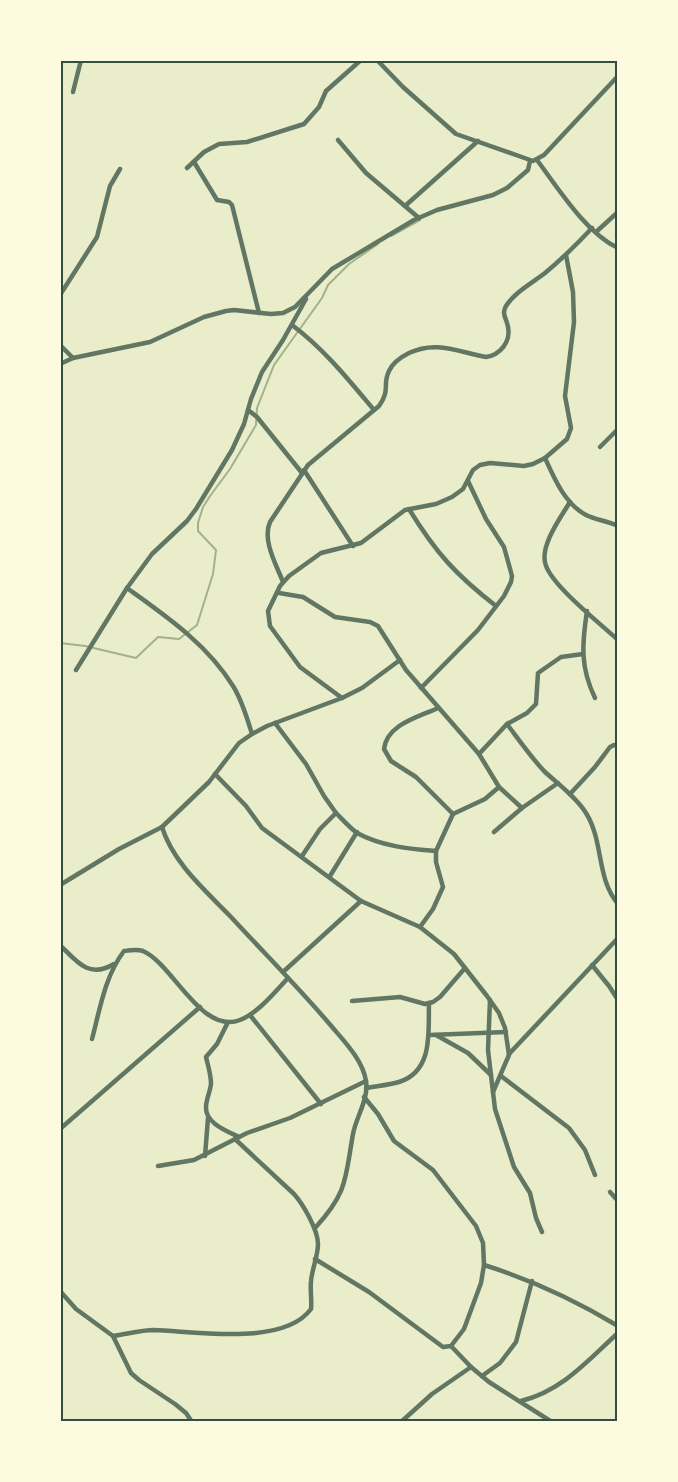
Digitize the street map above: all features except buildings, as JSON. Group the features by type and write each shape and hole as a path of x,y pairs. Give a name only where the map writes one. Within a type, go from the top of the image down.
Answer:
{"street":[{"path":"73,92 81,60"},
{"path":"187,168 204,152 219,144 247,142 304,124 319,107 326,91 361,60"},
{"path":"377,60 403,87 456,134 530,160 537,160 618,76"},
{"path":"338,140 366,173 419,218"},
{"path":"405,206 478,141"},
{"path":"60,364 73,358 150,342 216,313 234,310 259,314 283,313 295,308 332,269 419,218 437,210 493,195 507,188 518,181 528,170 530,160"},
{"path":"537,160 594,230 618,248"},
{"path":"194,162 217,200 229,202 232,205 259,314"},
{"path":"60,295 98,237 110,186 120,169"},
{"path":"283,582 271,550 267,529 303,472 318,455 374,410 385,397 389,370 399,358 414,351 435,346 486,357 500,351 505,345 508,334 503,314 506,306 516,294 618,212"},
{"path":"342,698 300,667 276,637 268,620 268,611 283,582 307,561 321,553 361,543 396,515 409,509 436,504 452,497 463,489 473,470 483,464 524,466 544,458 567,439 571,432 565,396 574,322 574,303 566,255"},
{"path":"76,670 127,588 152,554 187,521 196,509 232,450 262,372 307,297"},
{"path":"292,325 318,346 374,410"},
{"path":"60,345 73,358"},
{"path":"248,410 303,472 353,546"},
{"path":"600,447 618,429"},
{"path":"544,458 570,502 584,514 618,526"},
{"path":"421,688 465,644 496,606 511,582 504,547 486,519 468,481"},
{"path":"570,502 554,528 545,551 544,561 560,586 618,640"},
{"path":"409,509 431,545 448,564 496,606"},
{"path":"127,588 168,618 209,655 234,687 252,734"},
{"path":"279,593 303,597 335,617 375,624 382,630 400,660 421,688 479,754 499,788 522,808"},
{"path":"586,611 583,654 587,682 595,698"},
{"path":"479,754 507,724 527,713 536,704 538,673 561,657 583,654"},
{"path":"60,885 119,849 162,827 215,774 239,743 252,734 362,688 400,660"},
{"path":"438,708 395,728 389,735 384,749 391,761 416,777 453,814"},
{"path":"275,723 306,764 336,813 357,832 384,843 411,849 436,851"},
{"path":"507,724 524,748 586,813 599,848 600,863 606,883 618,904"},
{"path":"570,794 610,747 614,745 618,747"},
{"path":"215,774 246,806 262,828 361,901 420,927 454,954 499,1012 506,1032 509,1055"},
{"path":"494,831 558,783"},
{"path":"420,927 433,909 443,887 436,862 436,851 453,814 485,799 499,788"},
{"path":"302,856 320,829 336,813"},
{"path":"162,827 174,852 191,873 319,1011 353,1054 366,1081 366,1089 354,1130 344,1188 337,1202 315,1228"},
{"path":"330,876 357,832"},
{"path":"283,972 361,901"},
{"path":"493,1092 509,1055 618,938"},
{"path":"60,945 74,958 93,970 99,971 114,964"},
{"path":"92,1039 114,964 124,951 145,952 200,1007 227,1024 250,1015 288,978"},
{"path":"592,965 618,1000"},
{"path":"352,1001 400,997 429,1003 440,997 465,968"},
{"path":"490,1000 488,1034 495,1109 514,1167 530,1194 536,1218 543,1232"},
{"path":"366,1089 399,1082 411,1077 419,1068 427,1052 430,1035 429,1003"},
{"path":"60,1129 200,1007"},
{"path":"250,1015 321,1104"},
{"path":"205,1156 208,1118 206,1109 211,1082 206,1057 217,1044 227,1024"},
{"path":"430,1035 506,1032"},
{"path":"436,1035 468,1053 491,1076"},
{"path":"501,1076 568,1128 585,1150 594,1175"},
{"path":"158,1166 185,1163 205,1156 237,1138 321,1104 366,1081"},
{"path":"315,1259 369,1292 438,1346 448,1348 464,1329 481,1283 484,1265 483,1243 470,1219 433,1170 394,1141 383,1121 364,1097"},
{"path":"113,1336 154,1330 205,1335 233,1334 283,1327 302,1319 311,1310 311,1283 318,1244 315,1228 310,1223 302,1203 237,1138 208,1118"},
{"path":"610,1192 618,1202"},
{"path":"484,1265 532,1281 568,1297 618,1326"},
{"path":"482,1376 500,1363 516,1342 532,1281"},
{"path":"60,1291 76,1309 113,1336 131,1373 176,1404 192,1422"},
{"path":"520,1401 542,1395 555,1388 618,1333"},
{"path":"451,1346 482,1376 552,1422"},
{"path":"401,1422 432,1394 471,1367"}],"waterway":[{"path":"391,236 420,220"},
{"path":"60,643 85,646 136,658 158,637 179,639 197,625 213,574 216,550 198,531 203,507 230,469 256,425 257,408 274,365 322,298 328,285 349,264 378,244"}]}
